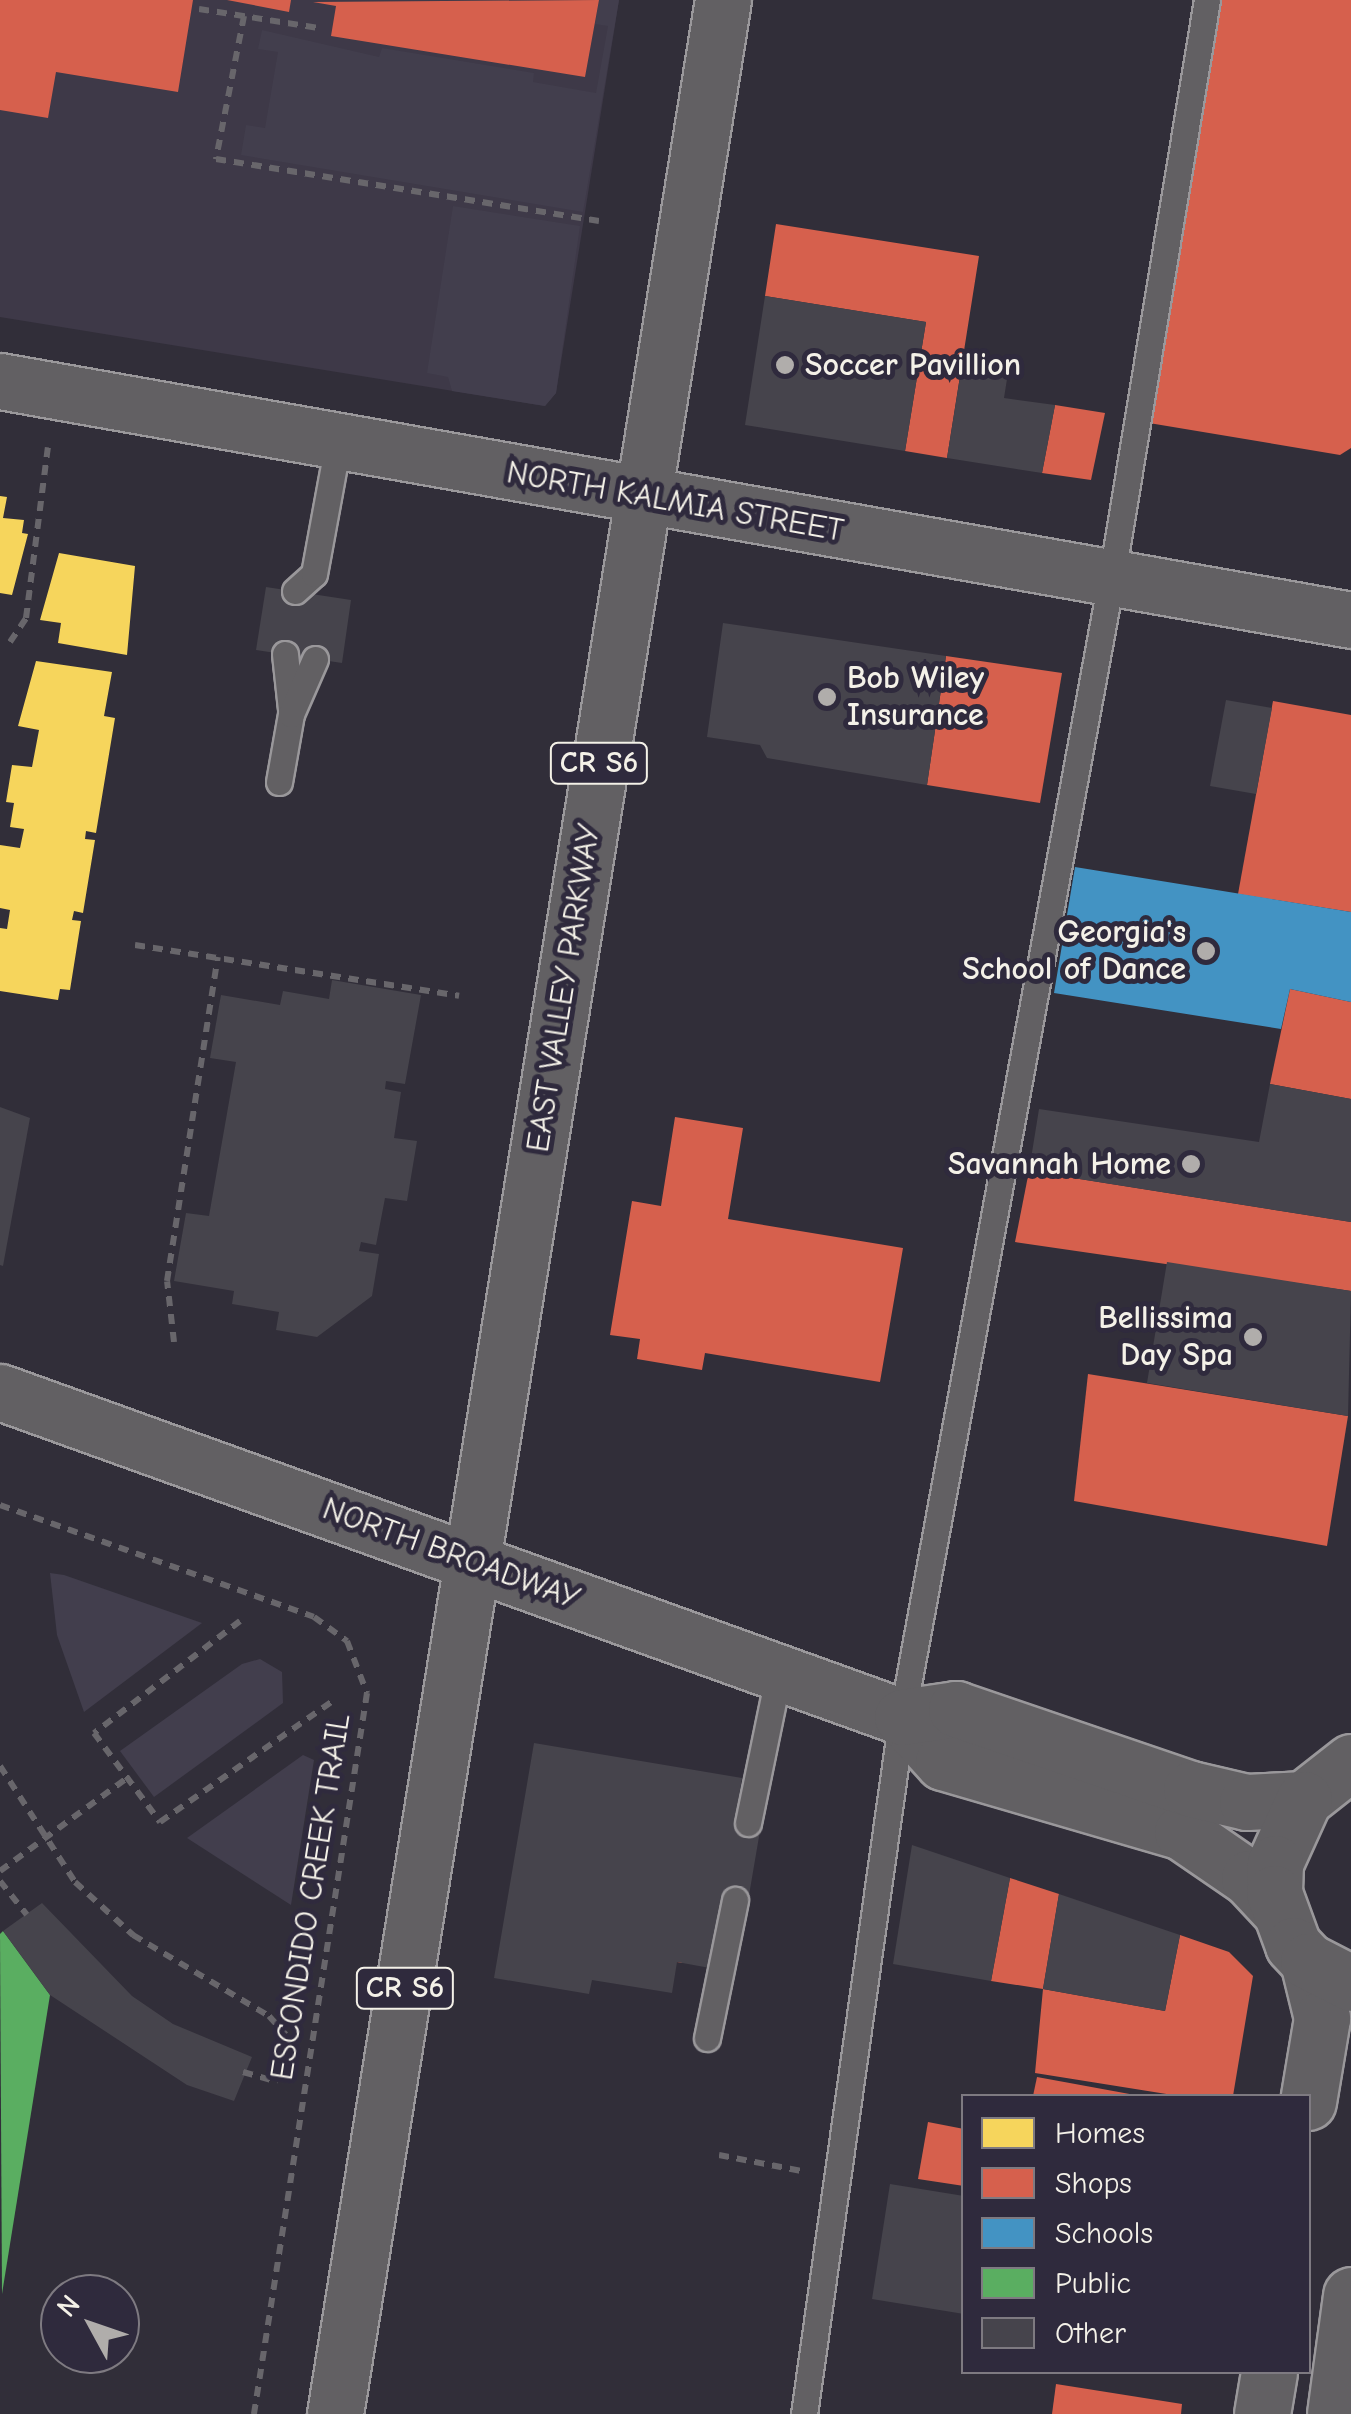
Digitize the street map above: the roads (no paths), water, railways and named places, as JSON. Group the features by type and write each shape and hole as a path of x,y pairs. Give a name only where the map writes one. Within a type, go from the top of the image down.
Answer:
{"main road":[{"name":"EAST VALLEY PARKWAY","path":"474,1562 722,0"},
{"name":"NORTH KALMIA STREET","path":"0,381 641,498 1112,575 1351,620"},
{"name":"NORTH BROADWAY","path":"0,1392 902,1717 944,1762 1182,1832 1249,1878 1278,1909"},
{"name":"CR S6","path":"335,2414 474,1562"},
{"name":"NORTH BROADWAY","path":"902,1717 956,1709 1191,1789 1246,1802 1304,1798"},
{"path":"1309,2094 1329,1972 1278,1909 1275,1863 1304,1798 1351,1762"},
{"path":"1335,2414 1351,2295"},
{"path":"1262,2414 1269,2374"}],"lane":[{"path":"804,2414 902,1717 1112,575 1206,0"},
{"path":"311,587 338,442"},
{"path":"286,654 291,714"},
{"path":"279,782 291,714 315,659"},
{"path":"748,1823 778,1672"},
{"path":"707,2038 735,1900"}],"place":[{"name":"Soccer Pavillion","path":"785,365"},
{"name":"Bob Wiley Insurance","path":"827,697"},
{"name":"Georgia's School of Dance","path":"1206,951"},
{"name":"Savannah Home","path":"1191,1164"},
{"name":"Bellissima Day Spa","path":"1253,1337"}]}
